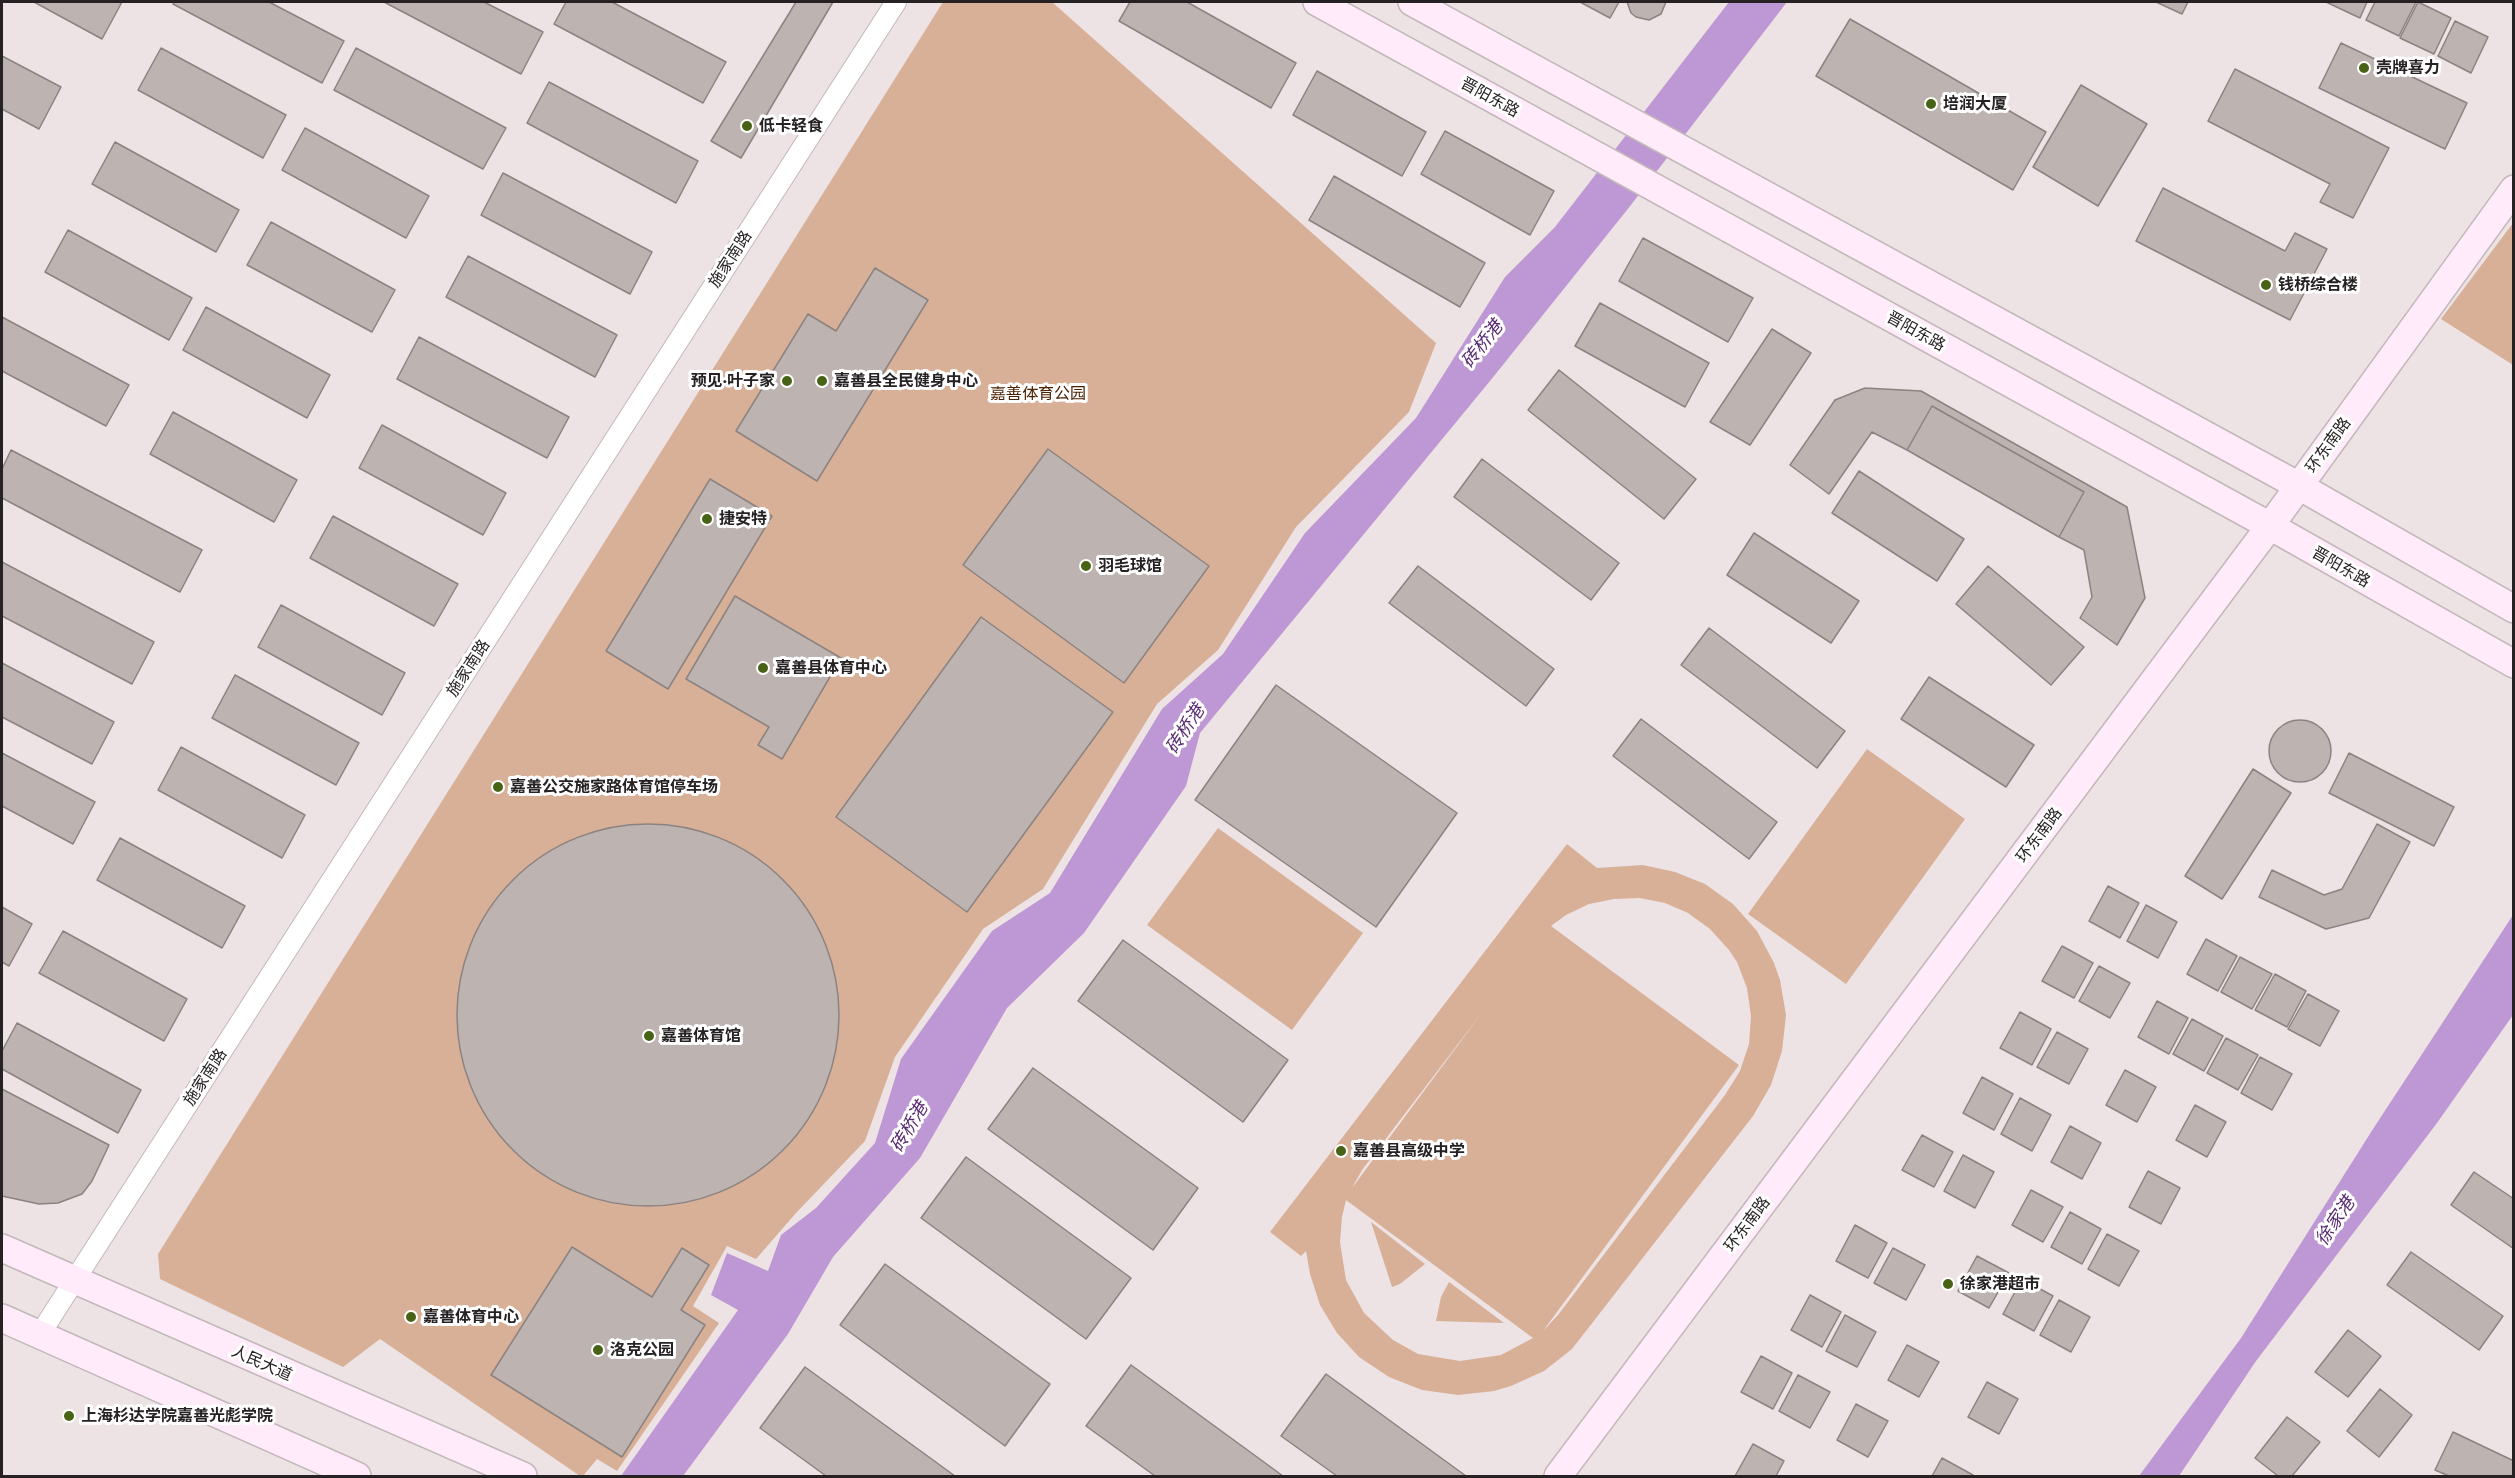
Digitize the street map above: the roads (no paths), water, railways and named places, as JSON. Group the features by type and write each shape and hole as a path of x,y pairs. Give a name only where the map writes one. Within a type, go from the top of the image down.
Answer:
{"main road":[{"name":"晋阳东路","path":"1317,2 2270,526 2514,664"},
{"path":"1412,2 2299,486 2514,609"},
{"name":"环东南路","path":"1558,1476 2270,526 2514,189"},
{"name":"人民大道","path":"2,1248 523,1476"},
{"path":"2,1318 357,1476"}],"street":[{"name":"施家南路","path":"40,1334 896,2"}],"water":[{"name":"砖桥港","path":"1729,2 1787,2 1627,210 1490,381 1200,733 1186,786 1084,933 1007,1008 920,1158 833,1257 788,1334 683,1476 621,1476 738,1310 711,1295 727,1253 768,1271 781,1235 816,1208 875,1143 901,1059 992,931 1050,893 1162,709 1223,654 1305,533 1416,418 1505,277 1555,227"},
{"name":"徐家港","path":"2513,915 2513,1015 2437,1123 2256,1361 2179,1476 2139,1476 2241,1338 2373,1129"}],"place":[{"name":"壳牌喜力","path":"2364,68"},
{"name":"培润大厦","path":"1931,104"},
{"name":"低卡轻食","path":"747,126"},
{"name":"钱桥综合楼","path":"2266,285"},
{"name":"预见·叶子家","path":"787,381"},
{"name":"嘉善县全民健身中心","path":"822,381"},
{"name":"捷安特","path":"707,519"},
{"name":"羽毛球馆","path":"1086,566"},
{"name":"嘉善县体育中心","path":"763,668"},
{"name":"嘉善公交施家路体育馆停车场","path":"498,787"},
{"name":"嘉善体育馆","path":"649,1036"},
{"name":"嘉善县高级中学","path":"1341,1151"},
{"name":"徐家港超市","path":"1948,1284"},
{"name":"嘉善体育中心","path":"411,1317"},
{"name":"洛克公园","path":"598,1350"},
{"name":"上海杉达学院嘉善光彪学院","path":"69,1416"}],"park label":[{"name":"嘉善体育公园","path":"1038,394"}]}
